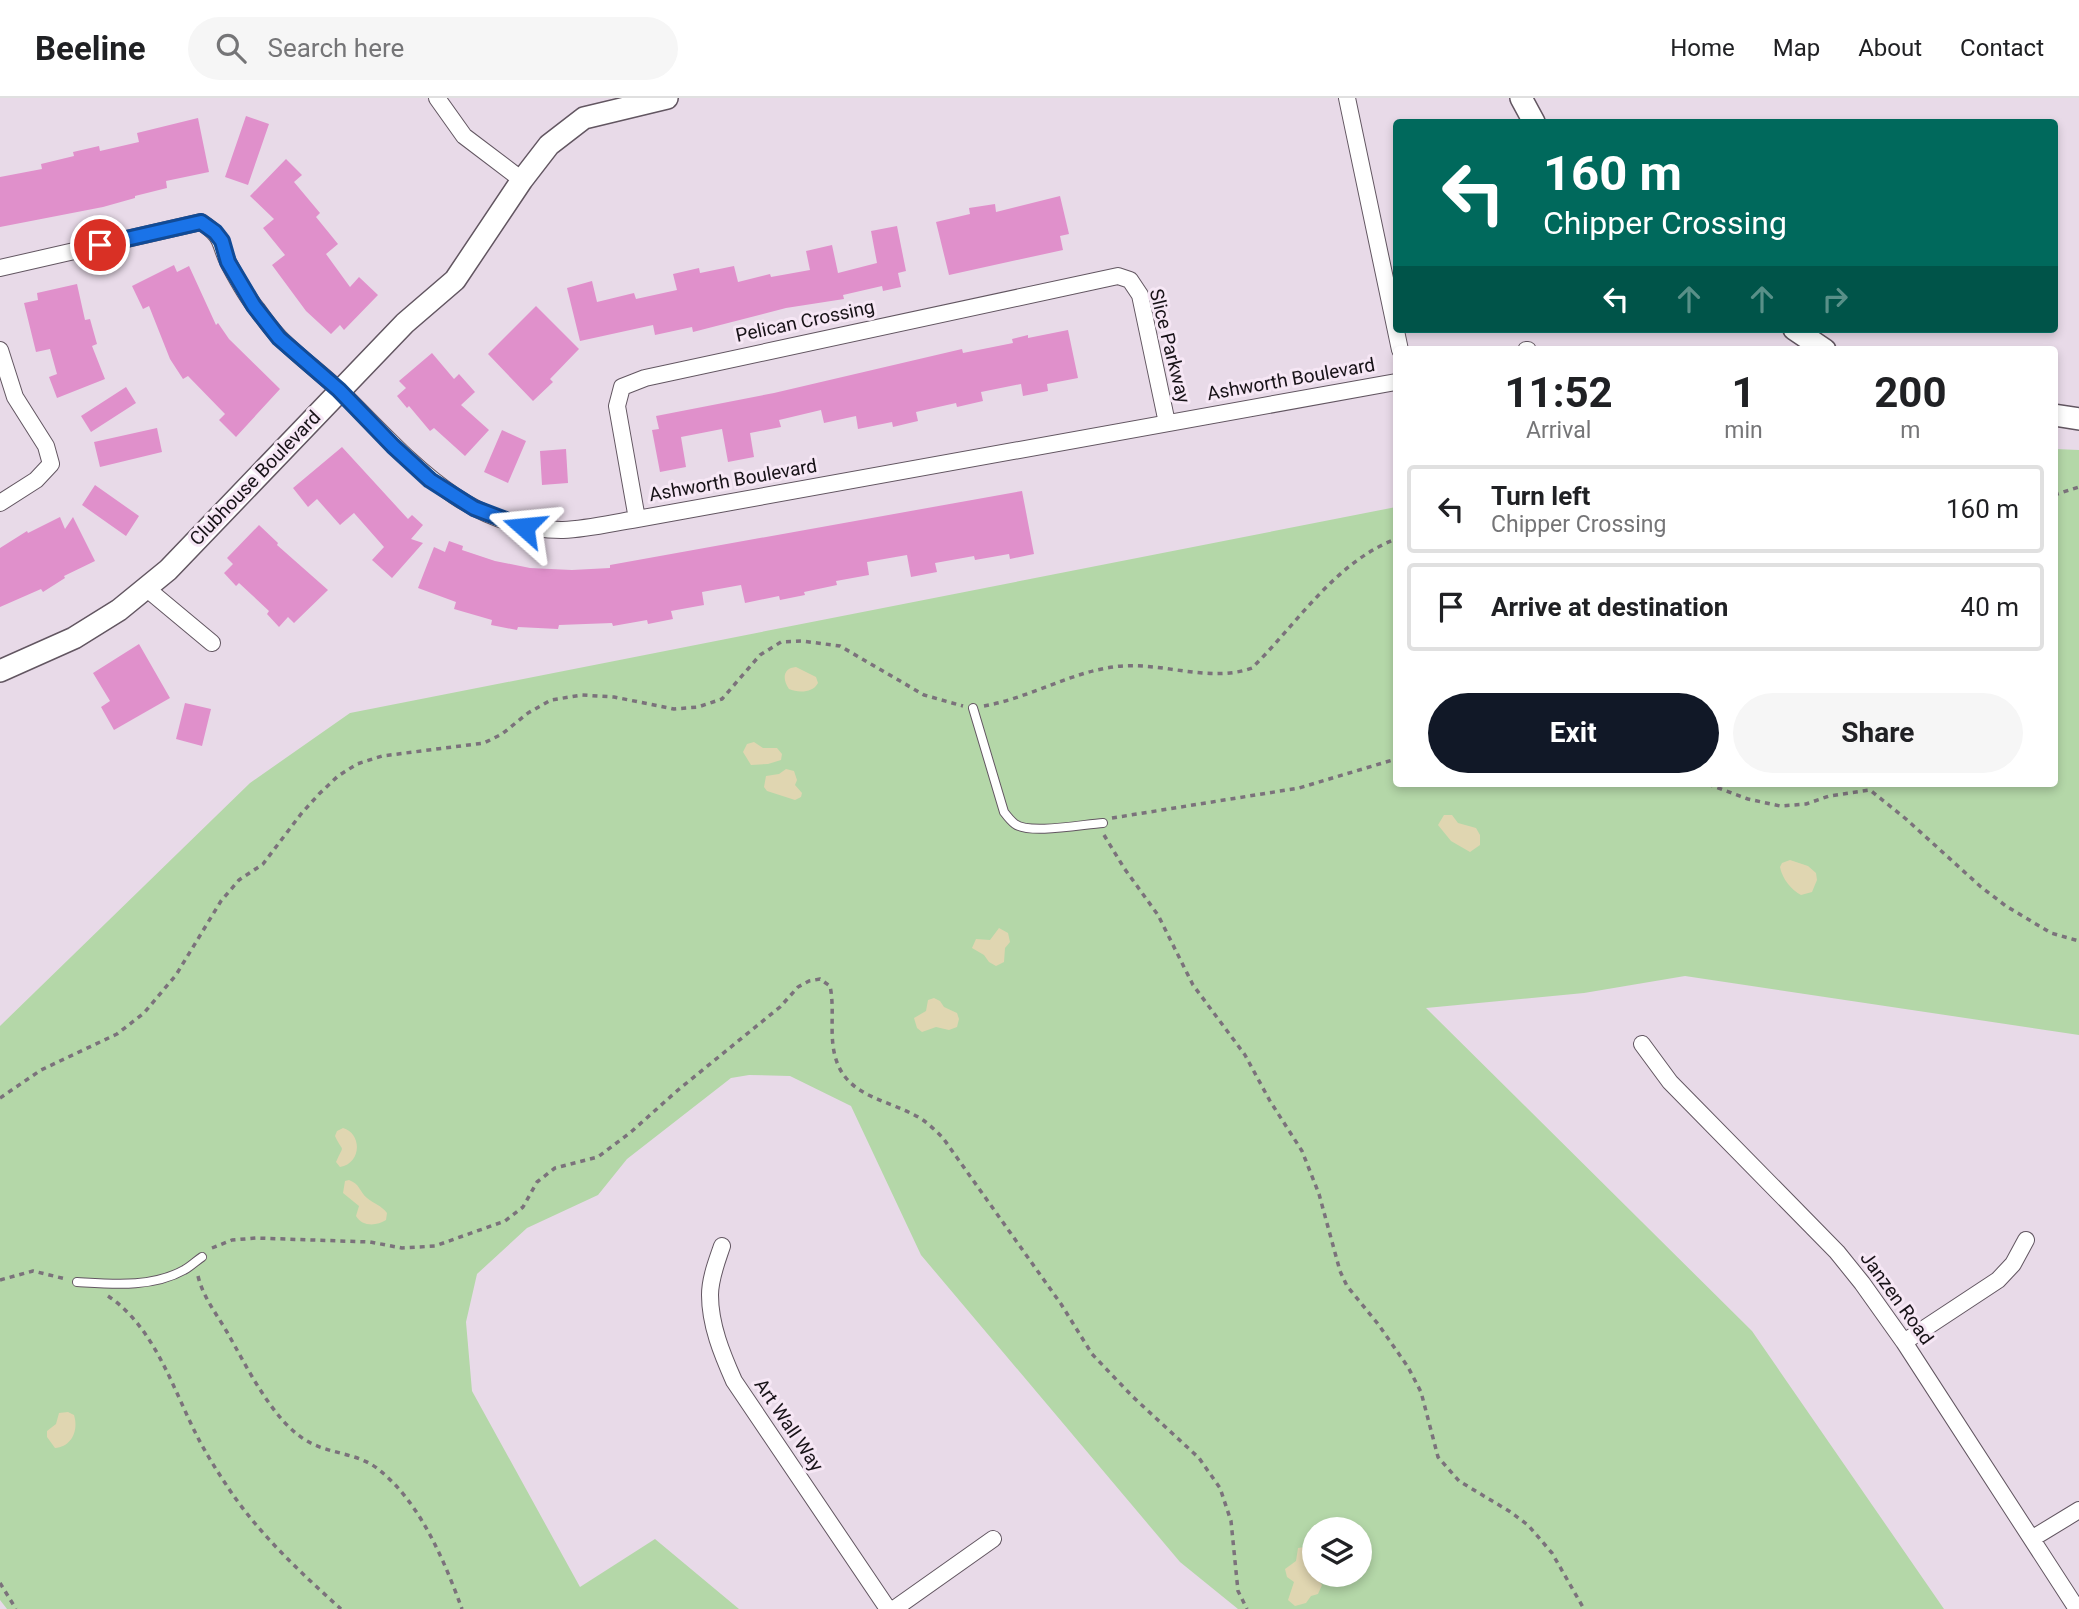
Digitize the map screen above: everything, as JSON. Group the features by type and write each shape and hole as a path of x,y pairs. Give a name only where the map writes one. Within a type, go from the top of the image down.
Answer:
{"street":[{"path":"437,98 464,136 522,180"},
{"name":"Clubhouse Boulevard","path":"0,671 74,638 119,610 168,570 405,323 455,281 522,180 549,145 584,118 667,98"},
{"path":"1347,98 1393,317"},
{"path":"1521,98 1532,119"},
{"name":"Ashworth Boulevard","path":"0,268 201,222 222,241 228,262 254,306 279,338 339,390 430,480 474,508 524,527 561,530 585,528 1393,383"},
{"name":"Pelican Crossing","path":"637,519 617,406 622,387 645,377 1118,276 1130,280"},
{"name":"Slice Parkway","path":"1130,280 1140,295 1167,423"},
{"path":"1800,333 1819,346"},
{"path":"0,350 15,397 46,446 51,464 36,480 0,503"},
{"path":"2058,416 2079,419"},
{"path":"146,587 212,643"},
{"name":"Janzen Road","path":"1642,1044 1670,1082 1837,1252 1904,1342 2077,1609"},
{"path":"1904,1342 1998,1280 2013,1264 2026,1240"},
{"name":"Art Wall Way","path":"722,1246 711,1280 710,1295 721,1353 730,1371 888,1609"},
{"path":"2033,1538 2079,1510"},
{"path":"894,1609 993,1539"}],"lane":[{"path":"973,708 1004,812 1014,824 1023,828 1037,828 1104,822"},
{"path":"77,1282 143,1283 184,1270 202,1257"}],"path":[{"path":"2058,494 2079,487"},
{"path":"0,1098 41,1070 117,1034 144,1013 176,975 227,894 239,880 263,864 319,794 338,776 357,764 382,757 484,743 502,734 528,713 551,700 582,695 614,697 674,709 698,707 722,699 760,655 781,642 802,641 840,646 923,695 973,708 1033,693 1089,671 1116,666 1217,674 1238,673 1252,668 1327,588 1362,557 1393,541"},
{"path":"1393,761 1299,788 1115,816 1104,822 1104,836 1124,869 1158,915 1193,985 1245,1055 1302,1151 1320,1194 1343,1279 1408,1367 1421,1392 1438,1457 1459,1481 1528,1525 1552,1553 1584,1609"},
{"path":"1716,787 1748,799 1780,806 1805,804 1829,796 1870,790 2006,906 2051,933 2079,941"},
{"path":"462,1609 417,1513 396,1487 377,1468 307,1442 286,1423 265,1397 201,1291 197,1271 202,1257 215,1245 256,1238 370,1242 402,1248 435,1246 505,1222 523,1207 537,1182 555,1168 598,1157 779,1007 798,988 809,981 820,979 830,986 834,1003 834,1055 842,1074 856,1090 923,1120 943,1138 1061,1304 1092,1354 1133,1397 1199,1458 1220,1488 1231,1521 1238,1591 1247,1609"},
{"path":"0,1280 33,1271 77,1282 100,1291 123,1306 140,1325 197,1437 229,1490 281,1553 341,1609"},
{"path":"0,1583 16,1609"}],"green space":[{"path":"2058,449 2079,450 2079,1035 1685,976 1584,993 1426,1008 1752,1331 1944,1609 1238,1609 1180,1562 921,1255 851,1106 790,1076 749,1075 731,1078 627,1159 598,1195 527,1228 477,1274 466,1322 472,1391 580,1587 655,1539 739,1609 7,1609 0,1600 0,1026 250,783 350,713 1393,508 1393,787 2058,787"}],"sand":[{"path":"796,667 816,677 818,683 813,689 789,689 785,675 788,669"},
{"path":"754,742 763,748 777,748 782,754 781,760 751,765 743,752 747,744"},
{"path":"786,769 794,771 797,780 795,785 802,793 801,797 795,800 767,791 764,787 766,776 779,774"},
{"path":"1444,815 1452,815 1458,823 1476,828 1480,835 1480,845 1470,852 1451,841 1438,825"},
{"path":"1790,860 1808,866 1816,873 1817,880 1812,892 1801,895 1788,883 1780,867 1782,863"},
{"path":"999,928 1008,933 1010,942 1005,948 1004,962 996,966 972,948 976,939 990,940"},
{"path":"934,998 957,1013 957,1027 949,1030 936,1027 922,1032 917,1028 914,1018 926,1011 928,1000"},
{"path":"343,1128 354,1136 357,1149 352,1160 340,1167 336,1162 342,1148 335,1136 337,1131"},
{"path":"349,1180 367,1198 385,1210 386,1220 370,1224 359,1220 356,1216 359,1206 343,1193 345,1181"},
{"path":"68,1412 74,1415 74,1432 65,1445 55,1448 47,1437 47,1431 56,1424 59,1413"},
{"path":"1302,1547 1302,1587 1321,1587 1318,1594 1311,1596 1306,1603 1295,1606 1288,1600 1294,1582 1287,1577 1285,1569 1296,1561 1298,1548"}],"building":[{"path":"246,116 269,124 248,185 225,177"},
{"path":"198,118 209,172 166,181 167,188 103,207 0,227 0,177 42,169 41,164 74,156 73,152 99,146 100,151 139,142 137,133"},
{"path":"286,159 302,175 294,182 320,213 316,217 338,244 326,254 350,287 359,277 378,295 344,330 340,325 331,334 306,311 272,265 285,255 263,228 274,219 250,196"},
{"path":"1060,196 1069,234 1060,236 1063,250 949,275 936,222 970,214 969,208 995,204 996,212"},
{"path":"897,226 906,271 898,273 901,287 883,291 882,286 843,295 844,299 786,308 693,332 692,327 655,335 653,325 580,341 567,288 592,281 597,302 634,293 636,299 677,290 673,274 699,268 700,273 734,266 738,282 770,274 771,277 810,270 806,251 832,245 838,273 877,263 871,231"},
{"path":"174,265 177,272 189,266 216,325 218,323 229,339 280,389 236,437 219,420 225,414 188,376 183,379 170,359 149,306 143,309 132,286"},
{"path":"77,284 85,320 90,319 97,344 92,346 105,379 57,398 49,377 57,374 50,349 36,352 24,303 38,300 37,293"},
{"path":"536,306 579,349 550,379 553,382 533,401 488,354"},
{"path":"1068,330 1078,378 1047,384 1048,391 1023,396 1021,384 981,392 983,401 957,407 956,403 916,412 918,421 893,427 892,422 858,429 856,416 824,423 821,410 779,420 781,427 750,433 754,457 728,462 722,429 681,437 686,467 660,472 652,430 659,429 656,416 774,393 962,349 963,353 1013,343 1012,339 1028,335 1028,338"},
{"path":"432,353 454,379 459,374 475,392 461,405 489,430 465,456 434,428 430,431 397,396 406,388 399,381"},
{"path":"126,387 136,403 91,432 81,416"},
{"path":"157,428 162,452 100,467 94,442"},
{"path":"502,430 526,441 508,483 484,472"},
{"path":"342,447 408,519 412,515 423,525 411,539 423,543 392,578 372,560 384,547 354,513 340,525 317,499 308,507 293,488"},
{"path":"566,449 568,483 542,485 540,451"},
{"path":"95,485 139,516 126,536 82,505"},
{"path":"1022,491 1034,554 1010,559 1009,554 975,560 974,556 935,563 937,572 911,577 907,555 867,562 869,575 836,581 837,585 780,600 779,596 745,603 741,585 702,592 704,605 671,611 673,619 648,624 647,620 613,626 612,623 559,625 558,629 518,627 517,630 491,625 492,620 454,609 456,602 418,588 434,547 445,552 449,541 463,546 462,550 495,561 530,568 610,568 610,565"},
{"path":"60,517 65,529 73,517 95,561 64,576 65,578 43,592 41,589 0,607 0,548 27,531 28,533"},
{"path":"259,525 277,545 328,590 294,623 288,617 279,627 267,614 269,611 239,583 236,586 224,573 233,564 227,558"},
{"path":"139,644 170,698 114,730 101,707 110,701 93,673"},
{"path":"185,703 211,709 202,746 176,739"}],"route":[{"path":"100,245 201,222 222,241 228,262 254,306 279,338 339,390 393,446 430,480 474,508 524,527"}]}
